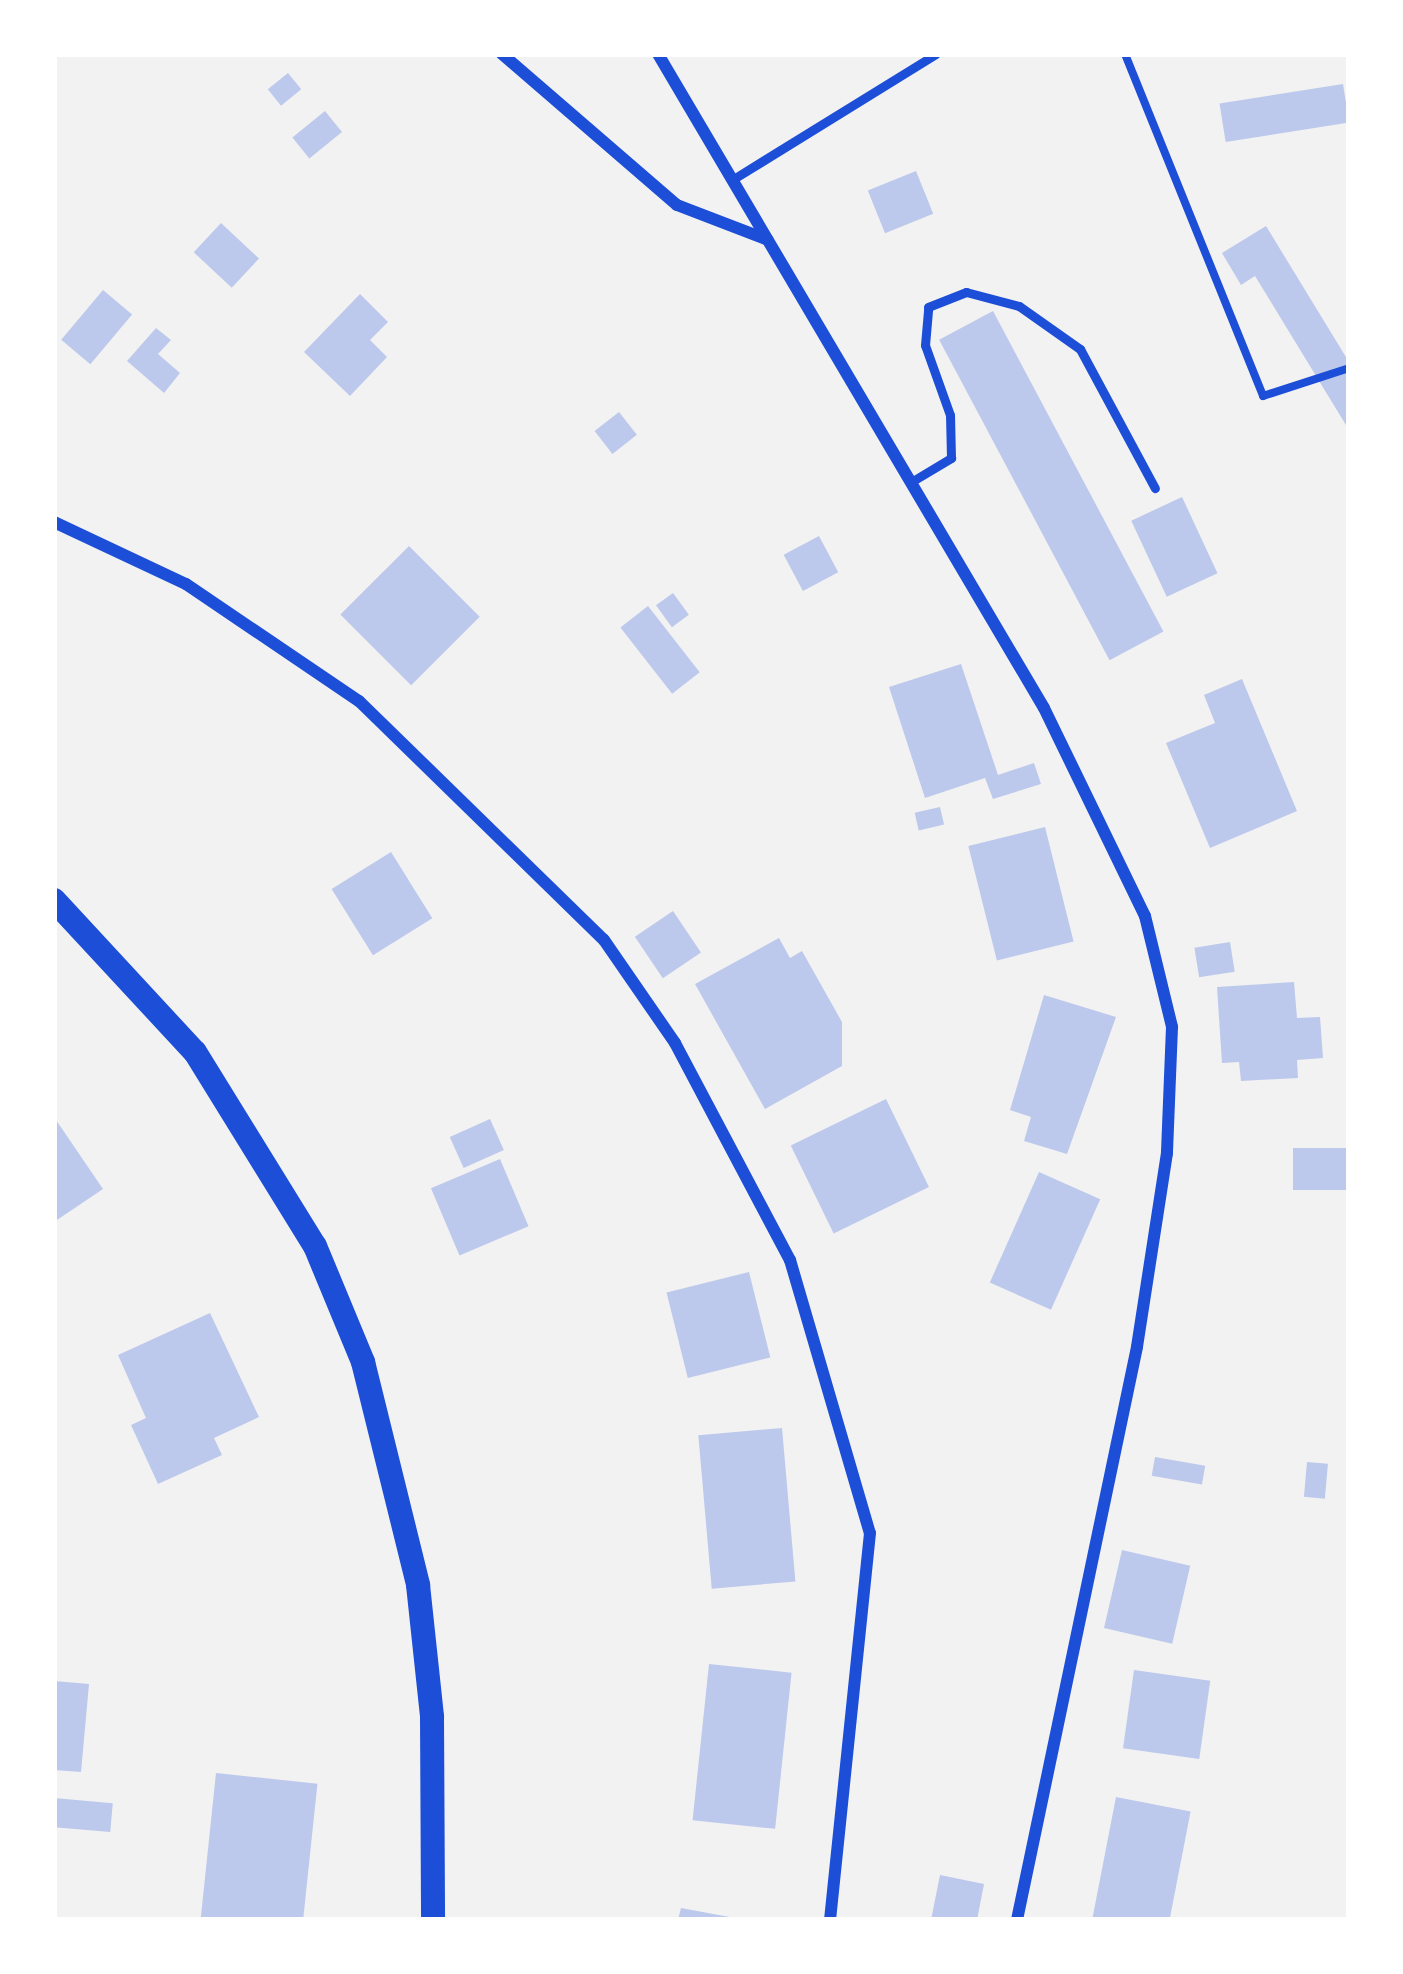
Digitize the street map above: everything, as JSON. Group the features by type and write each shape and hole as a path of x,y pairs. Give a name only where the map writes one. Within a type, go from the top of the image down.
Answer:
{"main road":[{"path":"54,900 195,1052 315,1246 363,1362 418,1585 432,1717 433,1920"}],"street":[{"path":"502,54 677,205 768,240"},
{"path":"658,54 911,482 1105,832 1144,916 1172,1028 1167,1153 1137,1347 1017,1920"},
{"path":"54,522 186,584 359,701 604,940 675,1043 790,1260 870,1533 830,1920"}],"lane":[{"path":"735,178 935,54"},
{"path":"911,482 951,458 950,415 925,345 928,307 966,292 1019,306 1080,349 1155,488"}],"path":[{"path":"1125,54 1263,396 1349,368"}],"building":[{"path":"288,73 301,89 281,106 268,89"},
{"path":"1343,84 1349,123 1226,142 1220,104"},
{"path":"325,111 342,132 309,158 292,137"},
{"path":"916,171 933,214 885,233 868,190"},
{"path":"221,223 259,258 232,288 194,252"},
{"path":"1266,226 1349,362 1349,430 1255,276 1241,285 1222,253"},
{"path":"103,290 132,314 90,364 61,340"},
{"path":"360,294 388,322 370,340 387,357 350,396 304,352"},
{"path":"993,311 1163,632 1110,660 939,340"},
{"path":"156,328 171,340 158,354 180,373 164,393 127,361"},
{"path":"619,412 637,435 612,454 595,431"},
{"path":"1182,497 1217,573 1167,597 1131,521"},
{"path":"819,536 838,572 803,591 784,555"},
{"path":"409,546 480,617 411,685 340,615"},
{"path":"673,593 689,615 672,627 656,605"},
{"path":"648,606 700,672 672,694 620,628"},
{"path":"961,664 998,775 1034,763 1041,784 993,799 985,778 925,798 889,687"},
{"path":"1242,679 1297,811 1210,848 1166,743 1215,723 1204,695"},
{"path":"940,807 944,825 919,830 915,813"},
{"path":"1045,827 1074,941 997,961 968,846"},
{"path":"391,852 432,918 373,955 332,889"},
{"path":"673,911 701,952 663,978 635,937"},
{"path":"779,938 790,958 802,951 842,1022 842,1066 765,1109 695,984"},
{"path":"1230,942 1235,972 1199,977 1194,948"},
{"path":"1294,982 1297,1018 1320,1017 1323,1058 1297,1060 1298,1078 1241,1081 1239,1062 1222,1063 1217,987"},
{"path":"1044,995 1116,1017 1067,1154 1024,1141 1031,1117 1010,1110"},
{"path":"886,1099 929,1187 834,1234 791,1145"},
{"path":"54,1117 103,1189 54,1222"},
{"path":"490,1119 504,1150 464,1168 450,1137"},
{"path":"1293,1148 1349,1148 1349,1190 1293,1190"},
{"path":"500,1159 529,1226 459,1256 431,1188"},
{"path":"1039,1172 1100,1199 1051,1310 990,1283"},
{"path":"749,1272 770,1357 688,1378 667,1293"},
{"path":"210,1313 259,1417 214,1438 222,1455 158,1484 131,1425 146,1418 118,1355"},
{"path":"782,1428 795,1581 712,1589 698,1435"},
{"path":"1155,1457 1205,1466 1202,1485 1152,1476"},
{"path":"1307,1462 1328,1464 1325,1499 1304,1497"},
{"path":"1122,1550 1190,1566 1172,1644 1104,1628"},
{"path":"709,1664 792,1673 775,1829 693,1820"},
{"path":"1134,1670 1210,1681 1199,1759 1123,1748"},
{"path":"54,1681 89,1684 81,1772 54,1770"},
{"path":"216,1773 317,1784 303,1920 201,1920"},
{"path":"1116,1797 1191,1812 1170,1920 1092,1920"},
{"path":"54,1798 113,1803 110,1832 54,1827"},
{"path":"940,1875 984,1884 977,1920 931,1920"},
{"path":"681,1908 735,1918 678,1920"}]}
